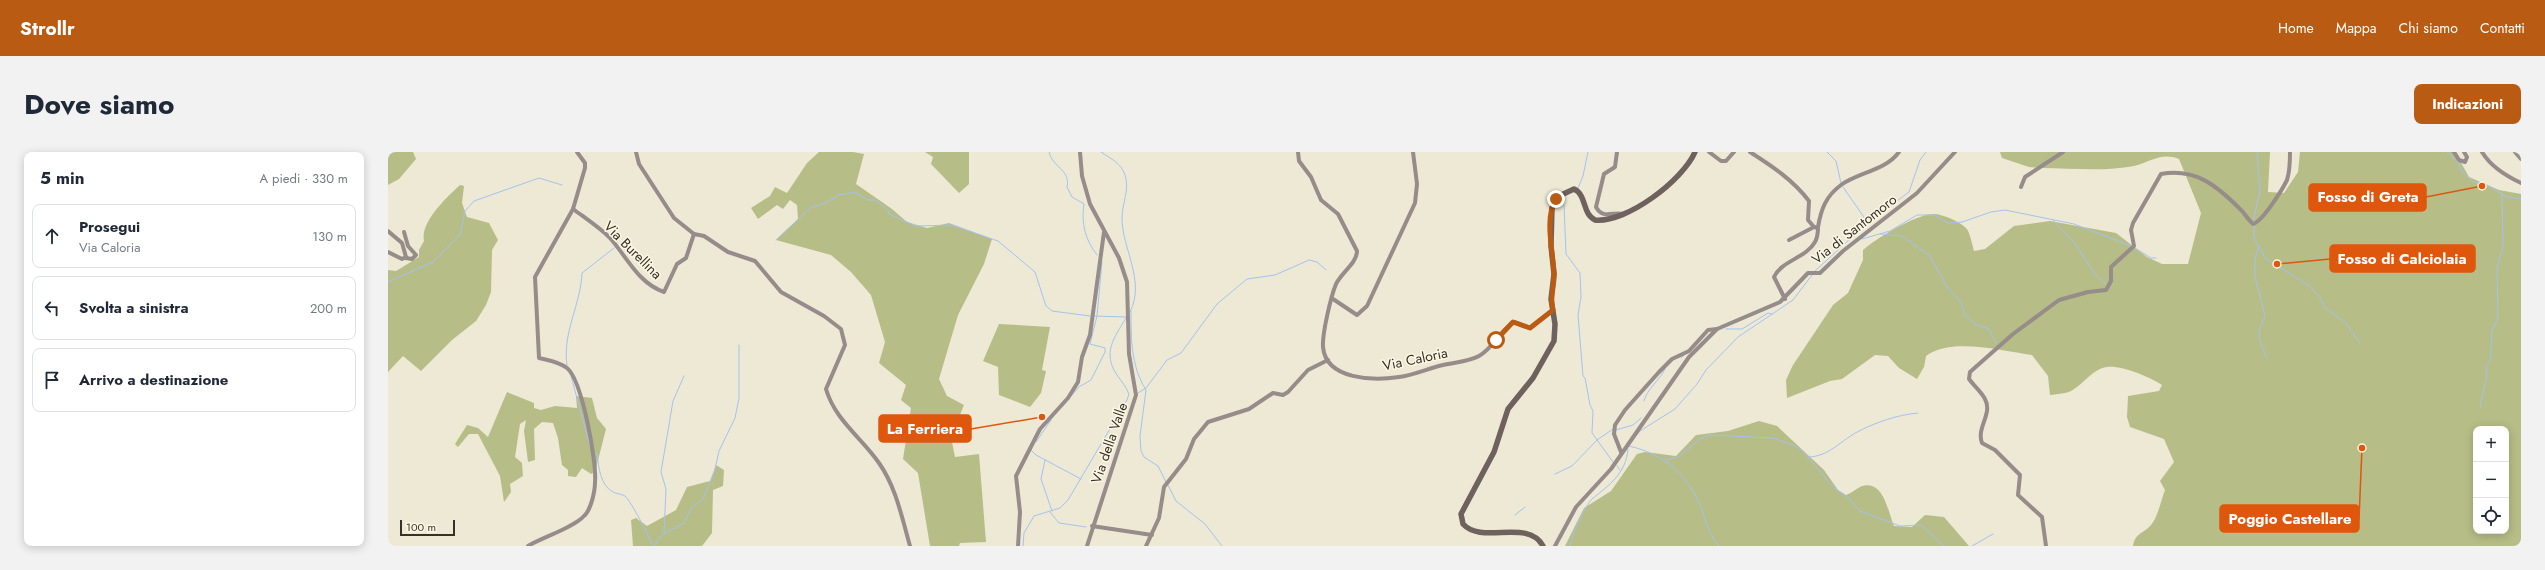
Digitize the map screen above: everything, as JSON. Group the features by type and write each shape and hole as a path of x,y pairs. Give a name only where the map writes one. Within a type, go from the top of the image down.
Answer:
{"main road":[{"path":"1543,546 1539,540 1530,535 1471,530 1463,524 1461,514 1494,452 1508,409 1533,378 1551,349 1555,334 1551,299 1554,274 1550,235 1552,208 1556,199 1566,192 1574,189 1579,193 1592,218 1600,221 1624,216 1640,207 1678,175 1695,152"}],"street":[{"path":"528,546 551,533 572,525 584,516 588,510 595,482 589,425 576,383 568,368 555,361 539,358 537,343 535,277 573,209 585,168 585,163 577,152"},
{"path":"636,152 639,164 669,212 694,234 704,236 728,252 755,261 781,292 824,316 840,329 845,345 826,389 830,404 879,462 892,485 910,546"},
{"name":"Via della Valle","path":"1080,152 1082,176 1090,204 1119,258 1127,282 1129,354 1136,395 1092,526 1087,546"},
{"path":"1146,546 1160,518 1164,487 1186,459 1194,439 1208,422 1249,409 1273,393 1283,395 1288,392 1308,370 1328,360 1323,346 1336,285 1342,274 1356,258 1356,251 1338,214 1321,200 1311,177 1299,161 1298,152"},
{"path":"1333,299 1357,315 1367,306 1415,204 1417,184 1413,152"},
{"path":"1617,152 1615,167 1602,178 1596,208 1598,212 1606,215 1619,213 1624,216"},
{"path":"1709,152 1721,161 1726,161 1734,152"},
{"path":"1750,152 1781,172 1799,188 1809,201 1808,220 1816,228"},
{"path":"1785,299 1774,279 1775,275 1781,267 1813,245 1816,228 1823,207 1829,196 1848,181 1894,160 1899,152"},
{"name":"Via di Santomoro","path":"1621,452 1614,434 1615,425 1625,410 1672,359 1689,350 1708,330 1717,329 1785,299 1806,274 1811,272 1817,274 1911,198 1955,152"},
{"path":"2021,187 2025,177 2063,152"},
{"path":"2046,546 2042,517 2018,495 2020,475 2000,455 1982,443 1979,434 1987,406 1982,394 1969,380 1970,372 2013,334 2059,300 2088,292 2106,290 2111,281 2111,267 2134,246 2131,230 2133,223 2162,174 2176,172 2193,174 2202,179 2241,209 2246,218 2253,224 2258,222 2268,210 2287,180 2290,152"},
{"path":"2454,152 2459,160 2465,162 2466,157 2464,152"},
{"path":"2482,152 2486,159 2503,174 2521,183"},
{"path":"2515,152 2521,159"},
{"name":"Via Burellina","path":"573,209 610,238 635,271 664,292 677,264 686,258 694,234"},
{"path":"1789,240 1816,228"},
{"path":"388,231 402,243 406,258"},
{"path":"388,252 402,259 412,259 416,255 408,246 404,232"},
{"path":"1018,546 1020,504 1016,476 1040,429 1068,398 1078,382 1082,358 1090,335 1104,232"},
{"name":"Via Caloria","path":"1328,360 1333,368 1363,378 1400,377 1477,357 1485,352 1511,324 1515,322 1530,328 1553,310"},
{"name":"Via di Santomoro","path":"1555,546 1576,507 1611,469 1621,452 1689,357 1717,329"},
{"path":"1092,526 1152,535"}],"green space":[{"path":"388,152 413,152 416,159 399,179 388,185"},
{"path":"819,152 853,152 864,154 856,184 892,209 907,222 927,228 949,223 992,239 984,264 958,315 939,379 947,396 964,405 951,437 955,457 979,454 986,542 960,543 959,546 930,546 918,473 903,459 911,408 901,400 906,385 879,363 885,342 871,295 851,272 831,255 776,240 798,219 797,205 790,200 783,209 777,205 758,219 751,208 770,196 775,187 787,193 807,163"},
{"path":"925,152 969,152 969,184 959,193 931,164 933,157"},
{"path":"2000,152 2270,152 2268,192 2284,193 2298,172 2300,152 2455,152 2469,177 2499,190 2521,194 2521,546 2133,546 2137,536 2148,528 2156,518 2165,490 2160,481 2174,462 2164,439 2130,427 2127,417 2128,396 2159,391 2162,385 2143,375 2120,368 2102,368 2071,391 2050,395 2048,376 2032,355 1977,347 1949,347 1936,350 1926,356 1924,367 1917,379 1899,368 1888,356 1875,355 1842,379 1830,381 1787,398 1786,380 1793,365 1833,305 1848,293 1863,260 1863,250 1887,233 1919,217 1935,214 1947,217 1963,225 1970,235 1974,251 1985,249 2014,226 2050,221 2116,233 2147,257 2162,264 2188,264 2201,213 2179,159 2173,157 2161,157 2134,166 2111,169 2029,167 2002,158"},
{"path":"460,185 464,186 462,203 467,217 489,223 498,240 492,250 491,292 486,305 476,321 452,340 421,371 403,356 388,372 388,270 396,271 419,257 419,250 424,241 426,226 430,218 442,203"},
{"path":"999,324 1050,327 1042,370 1046,371 1041,393 1030,407 999,395 998,367 983,361"},
{"path":"507,392 534,403 534,408 541,410 555,406 577,408 576,396 592,398 597,418 606,429 595,472 591,474 582,468 576,477 568,476 568,470 562,465 558,438 553,423 542,422 534,429 535,460 528,462 524,431 526,420 520,424 515,457 522,463 523,476 510,484 511,492 504,502 500,476 478,434 469,434 458,447 455,444 467,425 478,428 488,437"},
{"path":"1759,421 1777,426 1824,470 1838,490 1846,495 1862,486 1869,485 1875,488 1884,498 1894,526 1912,527 1925,515 1944,517 1969,546 1565,546 1584,508 1611,491 1637,454 1645,452 1676,456 1696,435 1728,431"},
{"path":"716,465 724,470 723,486 713,490 712,533 702,546 633,546 631,520 636,518 647,526 676,510 687,487 710,481"}],"waterway":[{"path":"388,156 393,152"},
{"path":"1049,152 1051,157 1064,172 1067,187 1072,197 1084,204 1083,218 1085,231 1089,243 1097,255"},
{"path":"1101,152 1121,167 1125,175 1127,186 1123,207 1123,230 1132,265 1136,289 1130,312"},
{"path":"1578,188 1583,176 1588,152"},
{"path":"1827,152 1836,161 1841,183"},
{"path":"1815,271 1865,225 1909,192 1920,160 1926,152"},
{"path":"2253,221 2260,191 2257,152"},
{"path":"2447,152 2459,163 2461,171 2474,182 2487,185 2507,197 2521,199"},
{"path":"388,282 433,262 460,235 465,211 474,201 539,178 562,185"},
{"path":"1843,187 1866,220"},
{"path":"776,240 810,208 826,203 839,195 855,192 868,200 875,200 888,210 889,214 916,226 952,225 998,241 1035,272 1046,306 1052,311 1090,316"},
{"path":"2480,408 2487,374 2486,366 2490,362 2492,331 2498,317 2497,269 2503,245 2502,194"},
{"path":"1564,205 1566,254 1580,273 1581,297 1578,315 1583,376 1585,378 1590,405 1593,411 1592,433 1613,462"},
{"path":"1862,239 1890,231 1917,215 1934,215 1948,223 1962,222 1991,212 2005,210 2074,224 2131,246"},
{"path":"2053,220 2076,245 2095,274 2106,284"},
{"path":"1854,229 1869,221"},
{"path":"2254,225 2254,238 2265,258 2308,285 2320,297 2324,307 2344,321 2360,343"},
{"path":"1880,234 1902,236 1930,256 1947,287 1961,302 1965,316 1975,324 1989,329 1996,344"},
{"path":"2259,247 2255,258 2255,277 2265,316 2259,331 2260,341 2267,359"},
{"path":"567,365 567,341 579,296 582,273 614,248"},
{"path":"2135,248 2151,258 2156,258"},
{"path":"1138,393 1146,388 1167,360 1181,353 1217,304 1247,279 1275,275 1309,260 1317,262 1326,270"},
{"path":"1071,396 1079,387 1091,380 1105,352 1105,348 1090,344 1097,316 1102,262"},
{"path":"1636,436 1640,431 1675,409 1697,384 1706,370 1738,337 1793,300 1812,275"},
{"path":"1131,311 1133,352 1137,371 1146,390 1140,436 1141,451 1144,457 1158,466 1166,482"},
{"path":"1726,329 1742,329 1768,313 1772,314"},
{"path":"1093,316 1126,317"},
{"path":"1023,546 1024,533 1034,516 1060,508 1068,500 1127,400 1129,394 1117,375 1110,360 1111,346 1117,332 1126,318"},
{"path":"655,546 659,537 684,523 692,507 703,499 714,473 719,451 735,418 739,398 739,345"},
{"path":"1681,358 1684,355"},
{"path":"1644,401 1665,369"},
{"path":"571,376 590,446"},
{"path":"664,534 666,489 661,472 673,401 684,376"},
{"path":"1808,457 1829,451 1859,431 1887,419 1918,413"},
{"path":"1616,430 1633,425 1641,418"},
{"path":"1036,442 1051,420"},
{"path":"1555,474 1572,466 1597,440 1613,429"},
{"path":"1665,460 1678,457 1700,439 1709,435 1773,438 1802,450 1834,488 1848,497 1860,511 1900,526 1921,525 1944,546"},
{"path":"1629,446 1654,455 1674,468 1683,477 1697,498 1711,534 1719,546"},
{"path":"1570,546 1585,508 1592,499 1616,478 1627,458 1628,449"},
{"path":"1031,450 1036,455 1081,479"},
{"path":"594,453 597,454 601,476 605,485 613,492 624,495 628,499 653,546"},
{"path":"1045,460 1041,479 1052,511"},
{"path":"1617,466 1620,470"},
{"path":"1168,485 1176,501 1205,524 1222,546"},
{"path":"1515,515 1525,507"},
{"path":"1050,512 1059,523 1086,527"},
{"path":"1972,546 1993,534"}],"place":[{"name":"Fosso di Greta","path":"2482,186"},
{"name":"Fosso di Calciolaia","path":"2277,264"},
{"name":"La Ferriera","path":"1042,417"},
{"name":"Poggio Castellare","path":"2362,448"}],"route":[{"path":"1496,340 1513,322 1530,328 1553,310 1551,296 1554,274 1550,235 1552,208 1556,199"}]}
